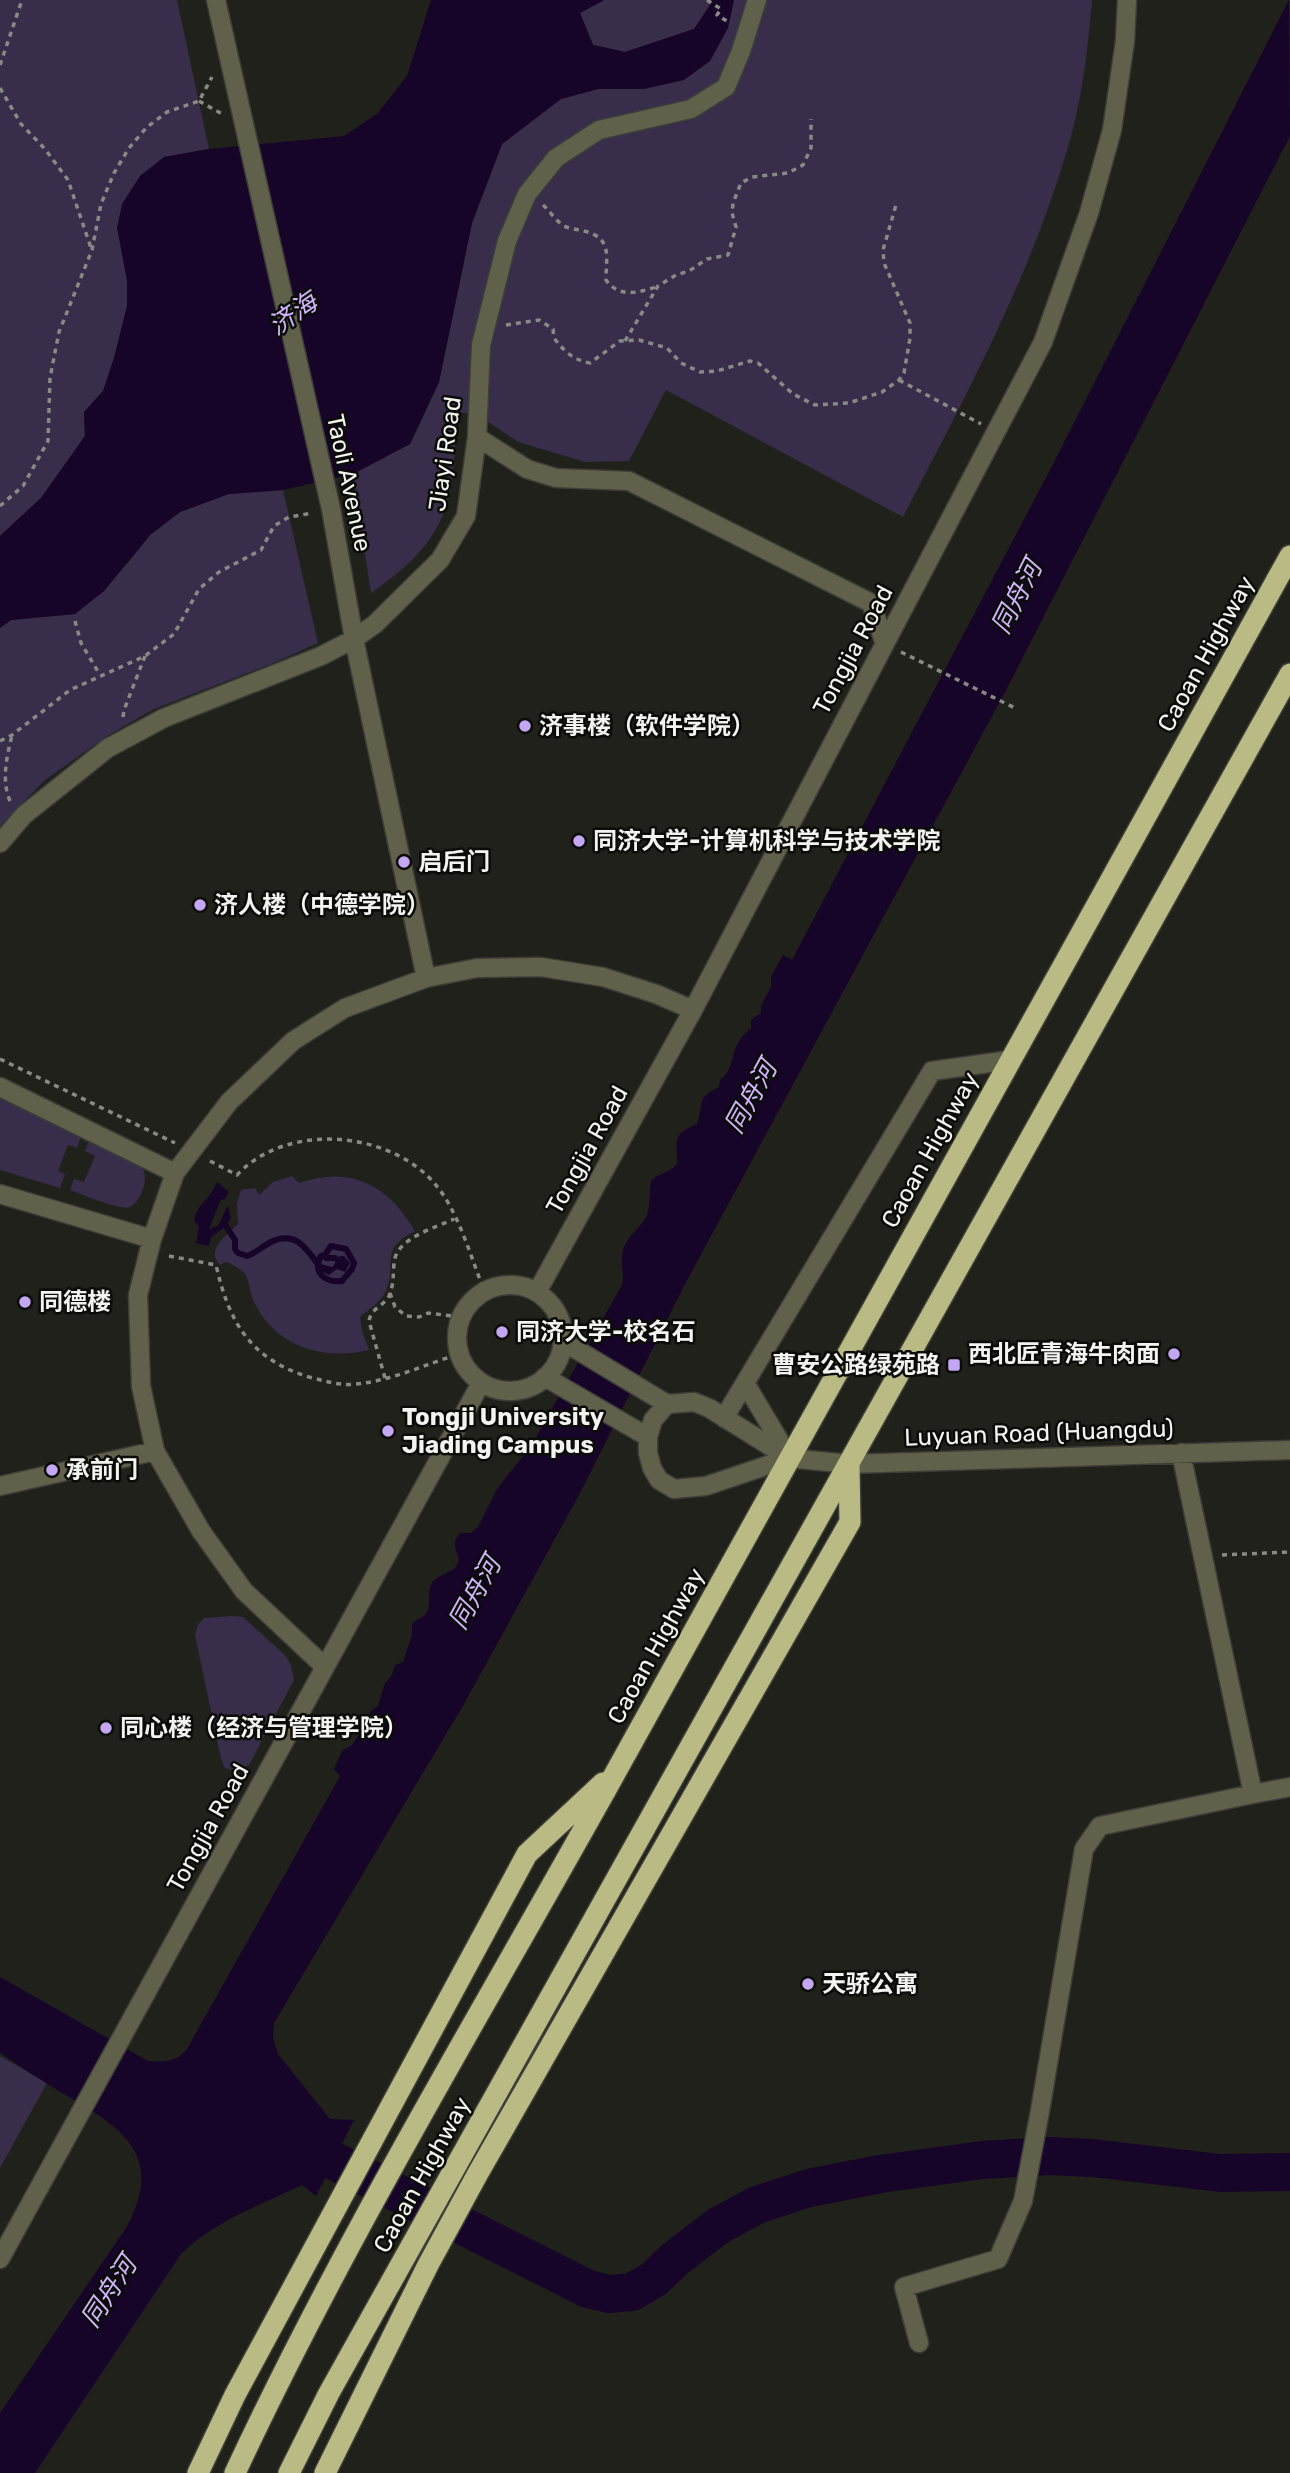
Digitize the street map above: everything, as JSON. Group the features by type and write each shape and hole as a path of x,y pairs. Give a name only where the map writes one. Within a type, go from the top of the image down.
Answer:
{"highway":[{"name":"Caoan Highway","path":"235,2473 280,2376 406,2143 617,1770 1290,556"},
{"name":"Caoan Highway","path":"289,2473 329,2393 1290,674"},
{"name":"Caoan Highway","path":"325,2473 428,2265 477,2175 850,1522 849,1464"},
{"name":"Caoan Highway","path":"198,2473 235,2395 328,2220 527,1854 617,1770"}],"street":[{"name":"Taoli Avenue","path":"216,0 330,503 354,639 426,978"},
{"name":"Jiayi Road","path":"0,843 24,815 108,748 164,718 321,656 354,639 375,624 440,560 466,516 477,437 481,345 508,241 527,194 556,158 599,130 691,109 726,88 757,0"},
{"name":"Tongjia Road","path":"537,1292 693,1010 1042,342 1089,214 1112,130 1125,41 1127,0"},
{"path":"477,437 527,469 556,478 629,481 871,603 885,644"},
{"path":"325,1667 244,1591 201,1531 155,1451 141,1386 138,1295 150,1245 175,1173 229,1102 293,1041 345,1008 426,978 478,968 541,967 603,977 656,994 693,1010"},
{"path":"724,1418 932,1071 1010,1060"},
{"path":"0,1087 175,1173"},
{"path":"0,1194 150,1245"},
{"path":"502,1285 520,1285 537,1292 549,1302 557,1315 564,1342 553,1368 531,1387 514,1391 496,1389 481,1382 467,1370 459,1354 456,1335 460,1317 470,1302 484,1290 502,1285"},
{"path":"564,1342 667,1404 694,1402 789,1458"},
{"path":"545,1377 648,1437"},
{"name":"Tongjia Road","path":"0,2259 481,1382"},
{"path":"745,1383 789,1458"},
{"path":"667,1404 653,1420 648,1437 652,1468 659,1480 674,1489 706,1486 789,1458"},
{"name":"Luyuan Road (Huangdu)","path":"789,1458 849,1464 1290,1450"},
{"path":"0,1486 155,1451"},
{"path":"1181,1453 1253,1794"},
{"path":"919,2343 904,2287 998,2259 1023,2201 1084,1849 1100,1826 1290,1787"}],"path":[{"path":"0,65 22,0"},
{"path":"707,0 721,9 717,15 732,25"},
{"path":"0,88 21,124 46,149 68,180 92,250"},
{"path":"0,506 23,486 48,441 50,378 58,332 92,250 101,204 114,173 129,148 147,127 167,112 199,101"},
{"path":"527,194 542,204 563,225 595,234 601,240 608,254 606,280 615,290 629,293 658,286 676,275 690,271 707,258 728,255 736,227 732,213 733,203 741,183 752,177 788,173 803,165 811,148 811,119"},
{"path":"484,332 518,321 539,320 553,329 554,338 572,357 590,363 609,347 625,341 639,341 667,348 681,363 700,372 717,371 750,361 758,363 793,394 816,405 836,405 860,400 899,380 907,363 909,323 889,276 883,250 895,205"},
{"path":"625,341 658,286"},
{"path":"899,380 995,432"},
{"path":"0,741 12,735 70,690 145,656 174,634 199,589 219,572 261,550 274,526 289,517 330,503"},
{"path":"75,621 81,643 100,675"},
{"path":"885,644 1014,707"},
{"path":"129,735 123,726 124,709 145,656"},
{"path":"12,735 6,759 8,799 24,815"},
{"path":"0,1059 237,1175 264,1154 296,1142 326,1139 364,1144 405,1158 436,1185 455,1219 484,1290"},
{"path":"385,1378 369,1321 370,1315 386,1302 394,1283 394,1263 401,1247 408,1241 455,1219"},
{"path":"150,1245 216,1265 229,1311 242,1331 257,1349 275,1363 296,1373 335,1385 355,1385 459,1354"},
{"path":"390,1293 395,1307 406,1316 419,1317 428,1313 460,1317"},
{"path":"1202,1555 1290,1552"}],"shaded area":[{"path":"0,0 177,0 209,149 164,157 122,253 127,280 127,306 103,391 84,412 85,436 41,498 0,536"},
{"path":"604,0 711,0 694,29 625,52 593,45 580,13"},
{"path":"733,0 1092,0 1081,93 1053,196 994,336 903,517 666,390 629,461 585,462 518,442 478,415 458,412 451,488 440,522 411,561 371,593 353,474 410,444 439,382 472,223 502,144 560,99 598,89 652,87"},
{"path":"283,490 318,643 154,709 107,736 44,781 0,826 0,628 11,620 75,614 128,563 150,535 180,512 229,494"},
{"path":"0,1097 81,1136 77,1148 68,1145 58,1171 65,1174 60,1188 0,1170"},
{"path":"89,1141 142,1167 145,1174 144,1184 141,1194 132,1206 118,1207 70,1190 74,1179 84,1182 95,1156 85,1151"},
{"path":"292,1176 299,1183 335,1176 366,1183 393,1202 415,1231 393,1250 390,1278 385,1293 360,1317 369,1350 336,1354 319,1352 289,1340 275,1331 264,1319 255,1304 245,1274 226,1262 220,1265 216,1259 219,1243 238,1224 237,1203 241,1190 255,1188 259,1195 273,1182"},
{"path":"243,1617 285,1655 291,1665 294,1680 249,1765 234,1769 225,1768 221,1759 195,1635 204,1618"},
{"path":"0,2056 47,2083 0,2168"}],"water":[{"name":"济海","path":"431,0 604,0 580,13 593,45 625,52 694,29 711,0 734,0 728,28 710,61 684,80 644,89 598,89 561,99 502,144 472,223 439,382 410,444 353,474 283,490 229,494 180,512 150,535 104,591 75,614 11,620 0,628 0,536 41,498 85,436 84,412 103,391 114,358 127,306 127,280 117,228 122,204 140,176 164,157 209,149 344,136 378,113 407,76"},
{"name":"同舟河","path":"1289,0 1290,136 1004,694 684,1286 579,1495 464,1704 274,2023 273,2038 278,2054 330,2119 354,2120 316,2196 302,2185 238,2215 194,2242 181,2254 35,2473 0,2473 0,2413 126,2228 137,2203 141,2181 139,2162 132,2146 120,2132 0,2053 0,1977 148,2061 170,2060 187,2049 340,1776 334,1769 342,1751 352,1745 369,1713 378,1706 385,1683 392,1675 395,1665 403,1662 412,1635 412,1624 428,1611 432,1583 456,1567 457,1538 460,1533 471,1533 478,1527 497,1489 531,1446 622,1285 623,1252 626,1242 647,1215 651,1181 677,1164 676,1144 679,1135 697,1124 703,1099 719,1087 720,1080 726,1075 735,1049 751,1029 751,1020 761,1013 761,1006 771,987 771,977 783,955 792,960 1050,470"},
{"path":"217,1182 229,1192 224,1200 221,1199 209,1229 218,1226 228,1205 231,1218 226,1226 211,1237 209,1246 196,1243 199,1226 194,1221 196,1215"},
{"path":"341,1256 350,1263 345,1272 337,1269 329,1275 317,1269 317,1263 332,1267 335,1258"}],"waterway":[{"path":"226,1226 235,1240 238,1253 247,1256 271,1242 286,1238 303,1246 317,1263"},
{"path":"331,1246 346,1249 354,1263 342,1281 330,1280 319,1271 321,1256 325,1255 331,1246"},
{"path":"325,1255 326,1258 335,1258"},
{"path":"286,2145 334,2161 588,2289 609,2294 632,2292 654,2279 718,2226 757,2205 809,2188 880,2174 982,2160 1049,2156 1093,2158 1220,2173 1290,2172"}],"place":[{"name":"济事楼（软件学院）","path":"525,726"},
{"name":"同济大学-计算机科学与技术学院","path":"579,841"},
{"name":"启后门","path":"404,862"},
{"name":"济人楼（中德学院）","path":"200,905"},
{"name":"同德楼","path":"25,1302"},
{"name":"同济大学-校名石","path":"502,1332"},
{"name":"西北匠青海牛肉面","path":"1174,1354"},
{"name":"曹安公路绿苑路","path":"954,1365"},
{"name":"Tongji University Jiading Campus","path":"388,1431"},
{"name":"承前门","path":"52,1470"},
{"name":"同心楼（经济与管理学院）","path":"106,1728"},
{"name":"天骄公寓","path":"808,1984"}]}
